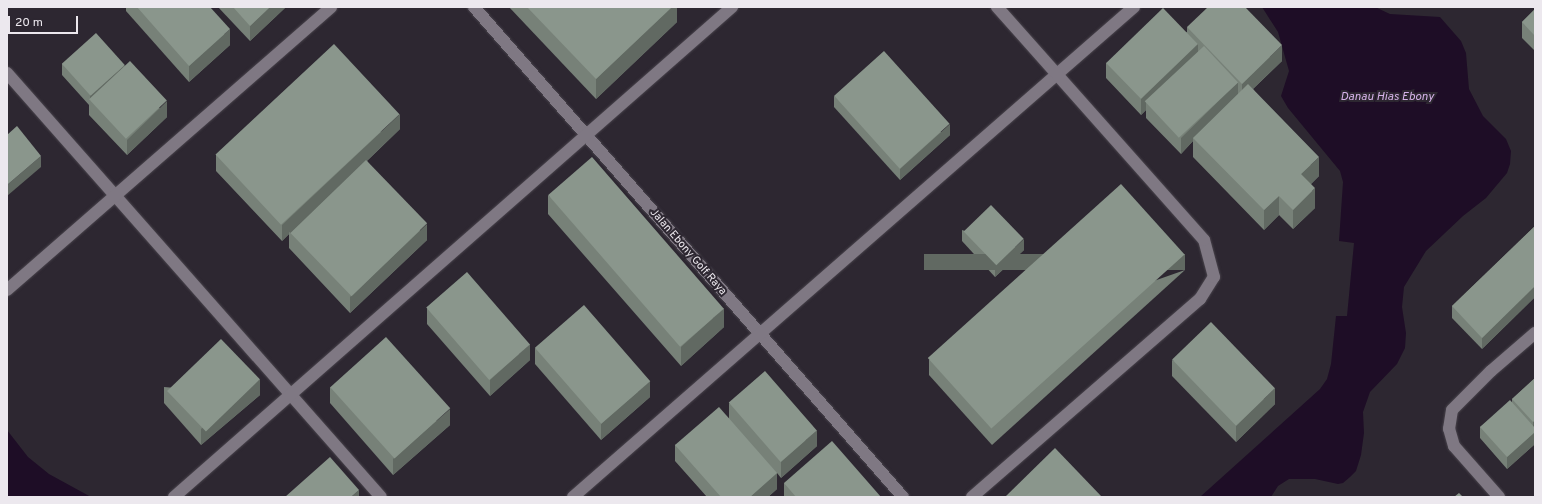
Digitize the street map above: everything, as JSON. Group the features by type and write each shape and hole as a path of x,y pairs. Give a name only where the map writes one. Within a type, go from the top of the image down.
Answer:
{"street":[{"path":"7,290 331,7"},
{"name":"Jalan Ebony Golf Raya","path":"474,7 903,497"},
{"path":"174,497 732,7"},
{"path":"972,497 1200,299 1214,277 1204,240 996,7"},
{"path":"573,497 1134,7"},
{"path":"7,73 381,497"},
{"path":"1499,497 1454,446 1449,429 1452,410 1491,371 1535,334"}],"water":[{"name":"Danau Hias Ebony","path":"1262,7 1375,7 1390,14 1440,17 1461,41 1466,53 1469,89 1483,116 1506,139 1511,151 1510,164 1507,173 1486,198 1463,216 1426,251 1404,287 1402,307 1406,333 1405,348 1397,364 1370,392 1363,412 1364,433 1361,455 1356,471 1343,483 1338,484 1315,479 1289,479 1278,486 1271,497 1200,497 1320,389 1327,379 1331,364 1336,316 1347,316 1354,243 1339,241 1343,182 1340,171 1288,108 1281,96 1289,71 1278,32"},
{"path":"7,430 28,457 49,474 91,497 7,497"}],"building":[{"path":"137,7 210,7 230,29 189,66"},
{"path":"233,7 270,7 250,26"},
{"path":"527,7 672,7 596,79"},
{"path":"1208,7 1245,7 1282,45 1242,84 1187,27"},
{"path":"1163,8 1198,44 1141,99 1106,63"},
{"path":"1535,9 1535,36 1522,22"},
{"path":"96,33 125,65 91,96 62,64"},
{"path":"334,44 399,114 281,225 216,154"},
{"path":"1204,46 1238,83 1179,138 1145,101"},
{"path":"884,51 950,124 900,169 834,96"},
{"path":"130,61 167,100 126,139 89,99"},
{"path":"1248,84 1319,157 1301,174 1315,188 1293,210 1279,196 1264,210 1193,138"},
{"path":"17,126 41,156 7,185 7,135"},
{"path":"592,157 724,309 680,347 548,195"},
{"path":"366,160 427,223 352,296 290,233"},
{"path":"1121,184 1185,255 991,429 928,358"},
{"path":"991,205 1024,239 996,265 964,231"},
{"path":"1535,226 1535,286 1482,338 1452,306"},
{"path":"467,272 530,344 489,380 426,307"},
{"path":"584,305 650,381 601,424 535,348"},
{"path":"1211,322 1275,388 1236,426 1172,360"},
{"path":"386,337 450,408 395,459 330,387"},
{"path":"221,339 260,379 206,431 167,391"},
{"path":"765,371 817,431 781,462 729,402"},
{"path":"1535,378 1535,420 1533,422 1512,399"},
{"path":"1510,400 1535,428 1535,432 1507,457 1480,427"},
{"path":"719,407 777,473 750,497 721,497 675,445"},
{"path":"832,441 881,497 796,497 784,483"},
{"path":"1055,448 1102,497 1005,497"},
{"path":"330,457 359,490 351,497 285,497"},
{"path":"1459,493 1463,497 1454,497"}]}
